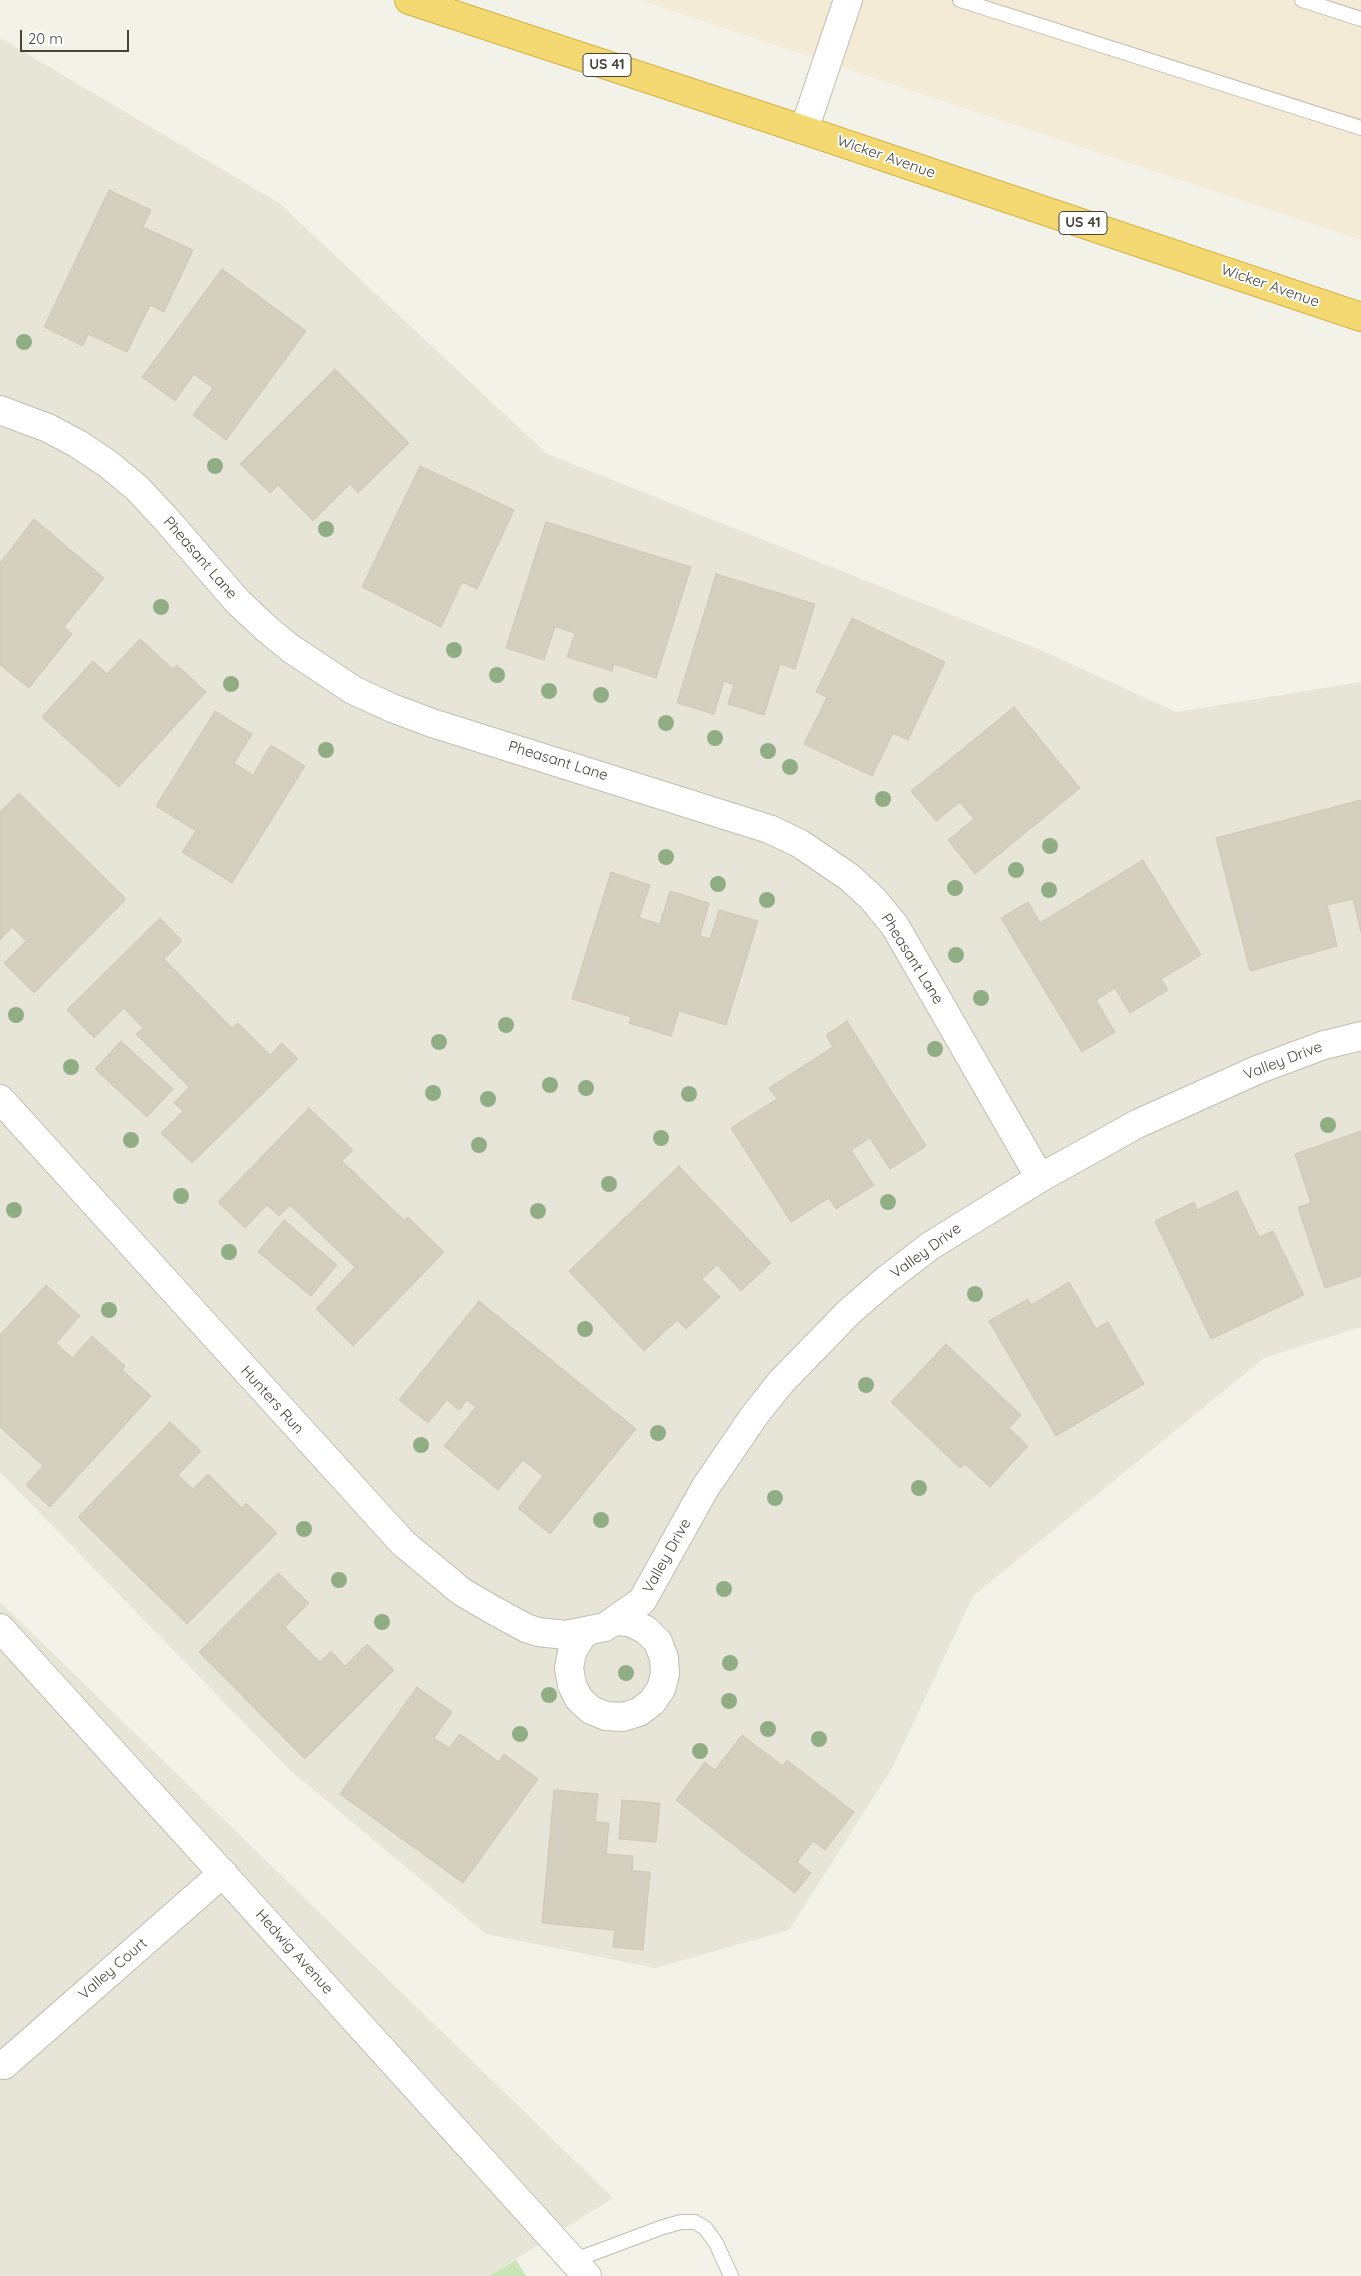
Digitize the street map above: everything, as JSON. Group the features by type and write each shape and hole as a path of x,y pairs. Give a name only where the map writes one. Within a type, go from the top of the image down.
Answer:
{"highway":[{"name":"Wicker Avenue","path":"409,0 1361,317"}],"street":[{"path":"804,130 848,0"},
{"name":"Pheasant Lane","path":"0,410 48,428 78,444 108,464 165,518 238,602 268,630 290,648 353,690 392,708 432,722 769,829 799,843 849,877 872,898 895,926 1040,1178"},
{"name":"Valley Drive","path":"587,1632 618,1620 642,1601 705,1488 727,1453 781,1382 812,1348 886,1280 930,1246 1040,1178 1137,1124 1249,1073 1324,1045 1361,1036"},
{"name":"Hunters Run","path":"0,1099 403,1543 462,1592 526,1628 551,1634 587,1632"},
{"path":"587,1632 572,1652 569,1668 572,1685 579,1699 591,1710 606,1716 623,1717 639,1712 652,1702 661,1689 665,1674 664,1658 658,1642 646,1630 632,1623 618,1620"},
{"name":"Hedwig Avenue","path":"0,1628 581,2268"},
{"name":"Valley Court","path":"4,2065 223,1873"}],"lane":[{"path":"960,0 1361,128"},
{"path":"1302,0 1361,19"},
{"path":"581,2268 664,2226 681,2222 694,2222 705,2228 716,2243 731,2276"}],"shaded area":[{"path":"640,0 1361,0 1361,240"},
{"path":"0,38 279,203 547,454 1043,651 1176,712 1361,682 1361,1327 1264,1358 973,1596 892,1768 789,1930 655,1968 486,1934 290,1770 0,1472"},
{"path":"0,1602 613,2198 489,2276 0,2276"}],"green space":[{"path":"516,2260 526,2276 489,2276"}],"building":[{"path":"109,190 151,210 143,227 193,250 164,312 150,305 127,352 88,334 83,346 44,327"},
{"path":"222,269 306,331 226,440 193,415 213,388 194,374 175,401 142,377"},
{"path":"335,369 409,443 358,493 350,484 313,521 278,485 270,493 240,464"},
{"path":"420,466 514,510 477,589 462,582 441,627 362,587"},
{"path":"34,519 104,578 64,627 72,634 29,688 0,665 0,563"},
{"path":"546,522 691,567 656,678 614,664 612,671 567,657 575,633 555,627 544,660 506,648"},
{"path":"716,574 815,604 795,669 780,664 764,715 728,704 734,685 724,681 714,714 677,703"},
{"path":"852,618 945,662 908,740 893,733 872,776 804,744 827,697 816,692"},
{"path":"140,639 173,669 177,665 206,692 119,787 42,717 93,661 107,674"},
{"path":"1014,707 1080,788 975,874 948,840 974,819 960,802 936,821 911,791"},
{"path":"215,711 252,734 234,763 253,775 271,745 305,766 232,883 182,852 196,831 156,806"},
{"path":"19,793 126,899 34,993 4,963 26,941 12,927 0,940 0,812"},
{"path":"1361,800 1361,932 1353,899 1327,905 1337,946 1250,971 1216,838"},
{"path":"1143,860 1201,955 1161,979 1168,990 1130,1013 1115,988 1096,1000 1115,1032 1082,1052 1001,918 1028,902 1040,923"},
{"path":"611,872 650,885 639,918 660,924 670,891 709,903 700,936 710,939 719,910 758,921 726,1025 679,1011 671,1036 629,1023 631,1017 572,999"},
{"path":"160,918 182,941 164,959 232,1028 238,1023 270,1055 282,1043 298,1059 192,1163 161,1133 183,1111 174,1103 189,1087 136,1034 143,1028 124,1008 94,1038 67,1010"},
{"path":"847,1021 926,1146 890,1169 870,1138 851,1150 874,1185 836,1209 829,1198 791,1222 731,1128 777,1099 769,1088 833,1047 826,1035"},
{"path":"121,1041 173,1089 147,1117 95,1069"},
{"path":"309,1108 353,1150 342,1161 404,1220 408,1217 444,1252 353,1346 316,1309 355,1267 290,1205 279,1216 267,1205 245,1228 218,1202"},
{"path":"1361,1131 1361,1276 1325,1288 1298,1207 1311,1203 1295,1154"},
{"path":"679,1166 771,1263 741,1291 717,1265 702,1279 720,1297 686,1329 677,1320 644,1351 569,1271"},
{"path":"1237,1191 1259,1237 1273,1231 1304,1295 1211,1339 1155,1221 1194,1202 1197,1210"},
{"path":"284,1220 337,1265 311,1296 258,1252"},
{"path":"1069,1282 1096,1329 1108,1322 1144,1384 1056,1436 989,1321 1028,1299 1031,1305"},
{"path":"46,1285 80,1316 56,1343 72,1358 92,1336 125,1366 122,1370 151,1396 50,1507 26,1485 43,1466 0,1427 0,1335"},
{"path":"479,1301 636,1429 550,1534 518,1508 543,1476 523,1460 498,1490 444,1446 476,1407 467,1400 459,1410 447,1400 428,1423 399,1400"},
{"path":"946,1344 1021,1415 1009,1428 1028,1446 990,1487 965,1464 960,1468 891,1402"},
{"path":"170,1422 201,1451 178,1475 193,1489 208,1474 242,1508 246,1503 277,1533 187,1624 78,1517"},
{"path":"278,1573 309,1603 285,1627 320,1662 331,1651 345,1666 367,1644 394,1670 305,1759 199,1652"},
{"path":"417,1687 452,1712 434,1738 449,1748 460,1734 499,1762 504,1754 538,1779 463,1883 340,1794"},
{"path":"742,1735 783,1766 787,1760 854,1812 825,1850 813,1841 797,1862 811,1873 795,1893 676,1800 705,1762 715,1770"},
{"path":"554,1790 598,1794 595,1822 609,1823 606,1854 633,1856 632,1871 650,1872 643,1950 613,1947 615,1930 542,1923"},
{"path":"622,1800 660,1803 656,1842 619,1839"}]}
